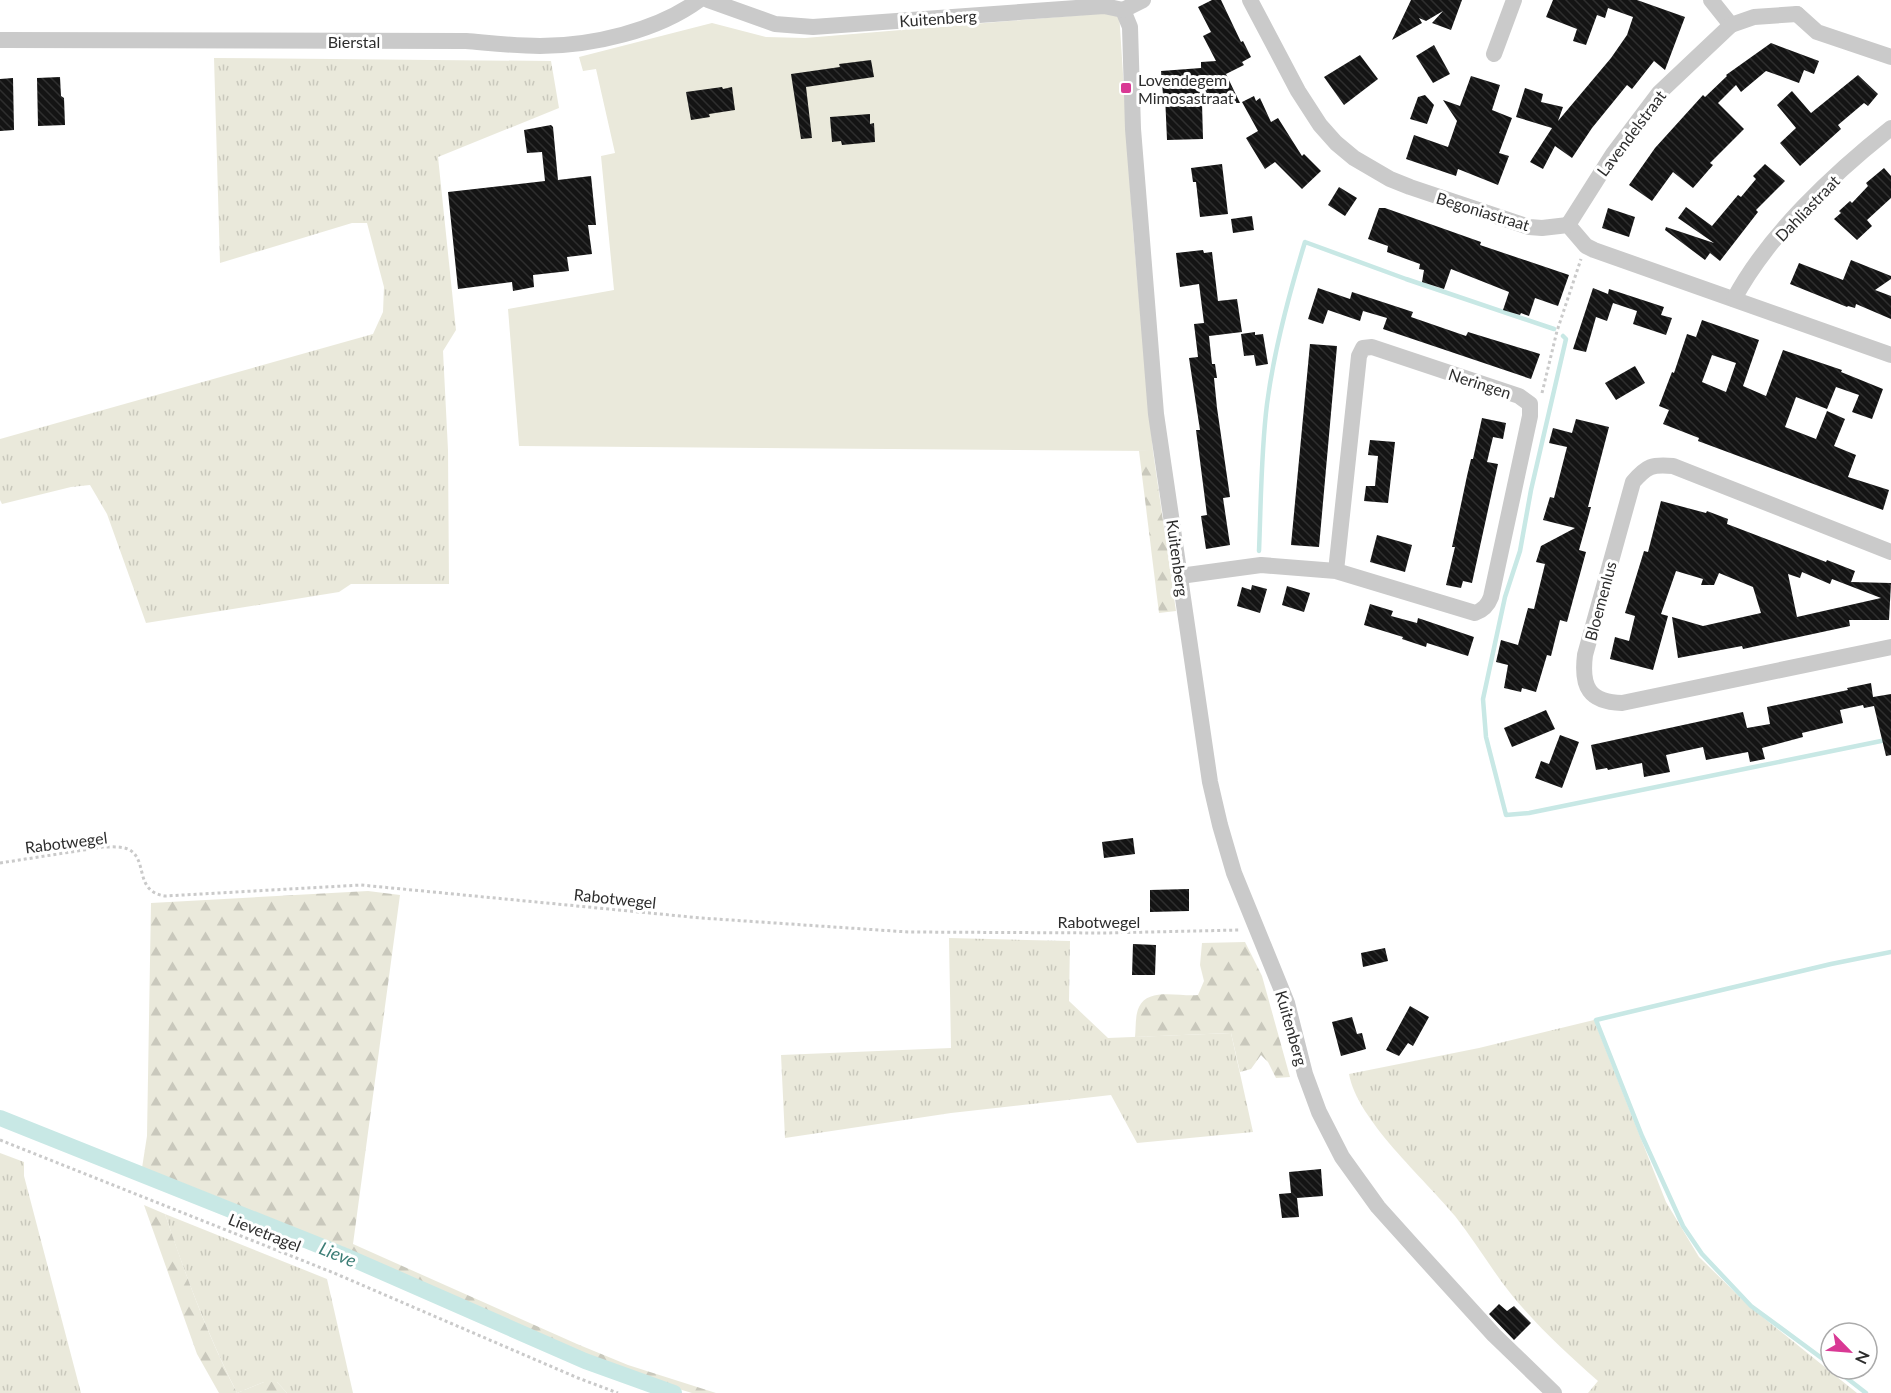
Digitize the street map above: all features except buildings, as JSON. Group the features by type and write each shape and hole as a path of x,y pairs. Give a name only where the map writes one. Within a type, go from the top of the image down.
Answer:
{"street":[{"name":"Bierstal","path":"0,40 466,41 541,46 616,36 634,31 688,8 699,0"},
{"name":"Kuitenberg","path":"708,0 735,12 775,24 813,27 1104,6 1123,10 1130,27 1133,129 1156,414 1210,782 1234,873 1287,1003 1305,1074 1316,1103 1342,1157 1372,1198 1407,1239 1494,1335 1554,1393"},
{"path":"1123,10 1143,0"},
{"name":"Begoniastraat","path":"1250,0 1298,91 1320,125 1354,158 1389,179 1516,223 1542,228 1568,225"},
{"path":"1494,54 1514,0"},
{"path":"1711,0 1731,25 1800,7 1817,32 1891,57"},
{"name":"Lavendelstraat","path":"1568,225 1613,154 1659,93 1731,25"},
{"name":"Dahliastraat","path":"1734,299 1762,256 1811,199 1891,128"},
{"path":"1568,225 1586,246 1891,355"},
{"name":"Neringen","path":"1180,576 1261,565 1336,571 1475,613 1485,608 1491,597 1530,416 1530,404 1519,396 1372,347 1363,348 1359,356 1336,571"},
{"name":"Bloemenlus","path":"1891,552 1673,466 1656,464 1643,471 1633,482 1582,673 1587,689 1598,699 1608,703 1622,703 1891,647"}],"path":[{"path":"1530,404 1543,392 1557,331 1586,246"},
{"name":"Rabotwegel","path":"0,863 104,847 120,847 130,850 136,856 145,884 150,891 165,896 361,885 701,918 908,932 1104,933 1257,930"},
{"name":"Lievetragel","path":"0,1140 334,1273 618,1393"}],"green space":[{"path":"1119,12 1133,230 1153,451 519,446 508,309 614,290 601,156 615,153 596,69 583,71 579,57 712,23 766,37 805,38"},
{"path":"214,58 551,61 559,108 438,157 456,330 443,351 448,450 449,584 351,584 339,592 146,623 107,514 90,485 71,487 2,504 0,500 0,439 373,334 383,312 384,287 367,223 352,223 220,263"},
{"path":"1139,451 1153,451 1176,611 1159,613"},
{"path":"368,891 400,895 353,1244 628,1365 716,1393 692,1393 639,1377 459,1302 351,1251 142,1168 147,1136 151,903"},
{"path":"949,938 1070,941 1069,1001 1108,1038 1231,1033 1253,1132 1137,1143 1111,1095 951,1113 785,1138 781,1055 951,1048"},
{"path":"1245,942 1262,976 1290,1077 1276,1078 1268,1062 1261,1055 1251,1069 1240,1072 1231,1033 1135,1037 1139,1007 1149,997 1165,994 1198,995 1204,981 1200,965 1202,943"},
{"path":"1594,1020 1666,1202 1699,1257 1749,1306 1819,1362 1819,1381 1842,1381 1857,1393 1588,1393 1598,1381 1531,1317 1511,1294 1455,1216 1378,1129 1355,1092 1349,1074 1479,1048"},
{"path":"0,1153 24,1162 24,1176 81,1393 0,1393"},
{"path":"144,1205 165,1214 198,1305 237,1393 219,1393 197,1354"},
{"path":"165,1214 327,1279 353,1393 287,1393 277,1382 264,1382 237,1393 198,1305"},
{"path":"264,1382 277,1382 287,1393 237,1393"}],"waterway":[{"path":"1259,551 1267,404 1283,322 1305,242 1554,329"},
{"path":"1563,336 1566,339 1531,490 1520,551 1505,597 1483,699 1486,737 1506,815 1529,813 1886,740 1891,749"},
{"path":"1819,1356 1751,1306 1702,1254 1683,1226 1642,1136 1596,1020 1891,952"},
{"name":"Lieve","path":"0,1118 348,1257 585,1361 674,1393"},
{"path":"1850,1381 1866,1393"}],"place":[{"name":"Lovendegem Mimosastraat","path":"1126,88"}]}
